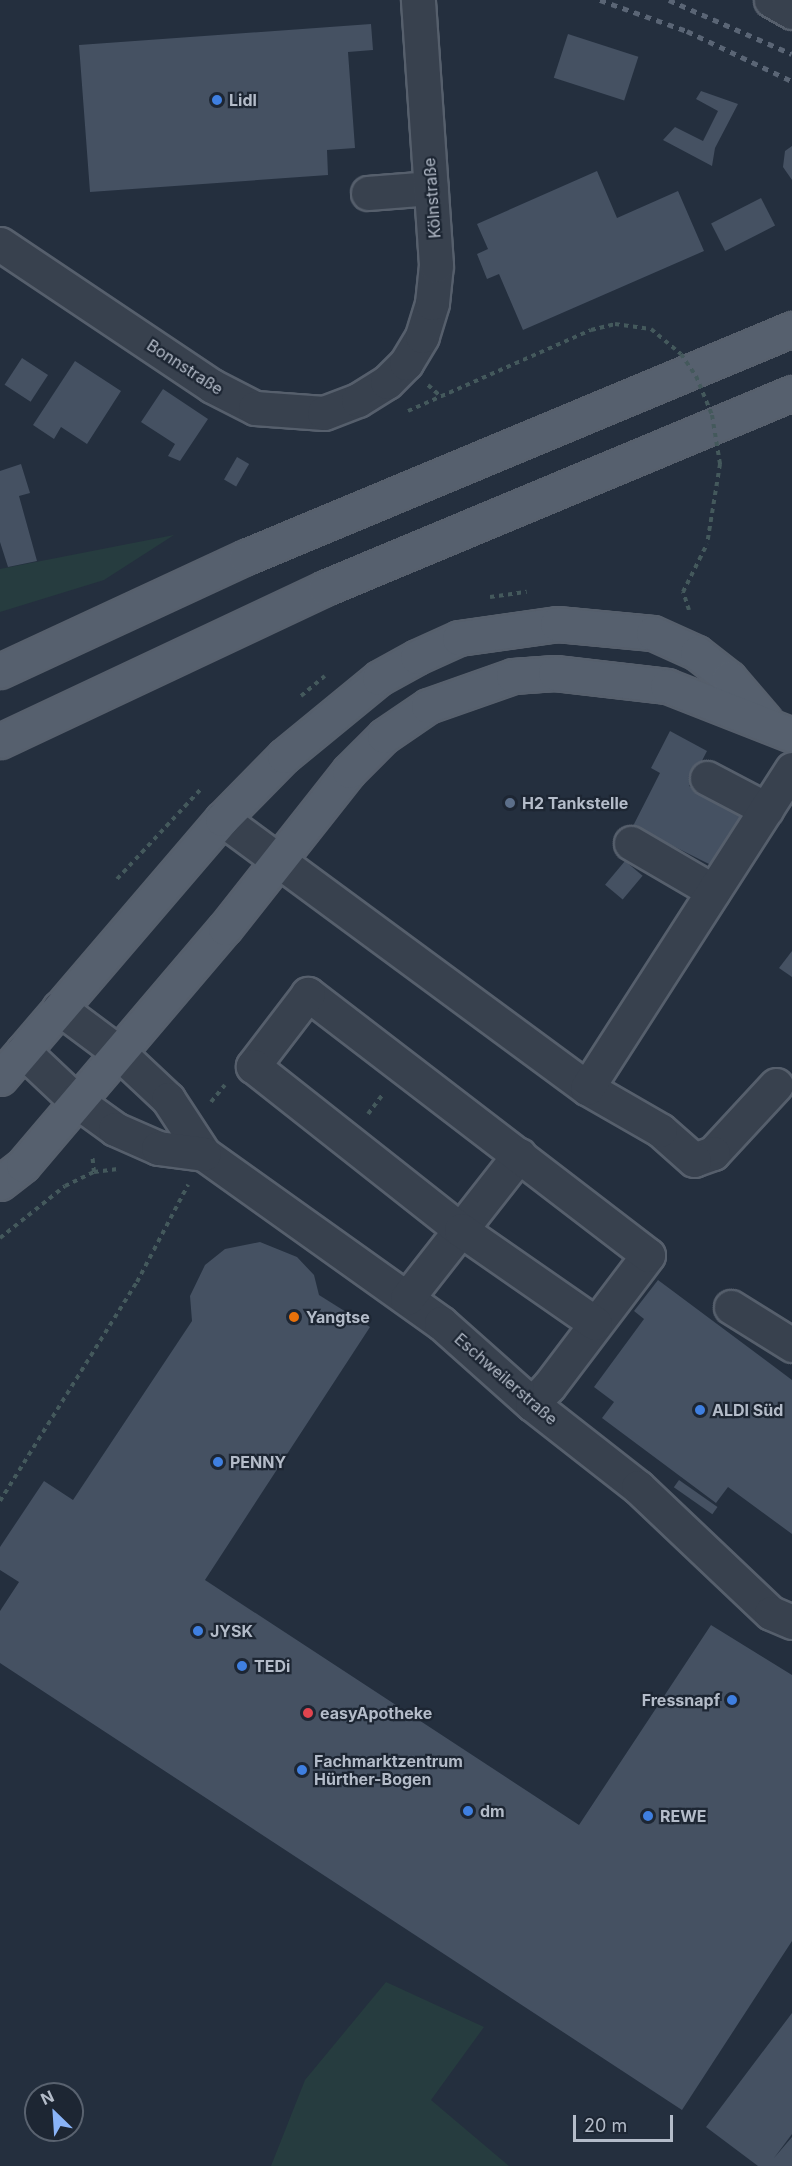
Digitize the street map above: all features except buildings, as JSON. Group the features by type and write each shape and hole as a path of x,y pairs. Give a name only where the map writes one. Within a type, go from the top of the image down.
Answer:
{"main road":[{"path":"0,671 246,557 792,329"},
{"path":"0,741 325,588 792,393"},
{"path":"0,1078 222,819 328,716 379,678 459,638 557,624 653,633 697,653 729,678 780,730"},
{"path":"0,1183 23,1165 75,1100 281,862 349,771 384,736 428,706 513,676 555,673 667,686 780,730"}],"street":[{"name":"Kölnstraße","path":"387,382 422,336 432,303 432,188 418,0"},
{"path":"771,0 792,12"},
{"path":"368,193 432,188"},
{"name":"Bonnstraße","path":"0,244 212,386 255,408 324,413 387,382"},
{"path":"587,1088 792,769"},
{"path":"707,778 766,809"},
{"path":"222,819 587,1088 660,1130 694,1160 713,1153 776,1085"},
{"path":"631,843 713,891"},
{"path":"532,1404 648,1255 308,994 253,1066 461,1230 595,1323"},
{"name":"Eschweilerstraße","path":"59,1008 118,1052 168,1100 204,1154 407,1298 532,1404 638,1487 771,1613 792,1622"},
{"name":"Eschweilerstraße","path":"23,1051 75,1100 115,1129 158,1148 204,1154"},
{"path":"407,1298 519,1155"},
{"path":"731,1307 792,1345"}],"path":[{"path":"439,395 591,330 615,324 651,330 681,354 696,376 712,415 720,455 720,488 707,544 683,592 685,606 695,616"},
{"path":"348,1141 403,1066"},
{"path":"0,1501 137,1282 204,1154"},
{"path":"0,1238 65,1186 94,1172 91,1155"}],"green space":[{"path":"174,535 104,580 0,612 0,569"},
{"path":"386,1982 484,2027 431,2100 509,2166 271,2166 305,2080"}],"railway":[{"path":"600,0 687,31 792,81"},
{"path":"669,0 792,54"}],"place":[{"name":"Lidl","path":"217,100"},
{"name":"H2 Tankstelle","path":"510,803"},
{"name":"Yangtse","path":"294,1317"},
{"name":"ALDI Süd","path":"700,1410"},
{"name":"PENNY","path":"218,1462"},
{"name":"JYSK","path":"198,1631"},
{"name":"TEDi","path":"242,1666"},
{"name":"Fressnapf","path":"732,1700"},
{"name":"easyApotheke","path":"308,1713"},
{"name":"Fachmarktzentrum Hürther-Bogen","path":"302,1770"},
{"name":"dm","path":"468,1811"},
{"name":"REWE","path":"648,1816"}]}
